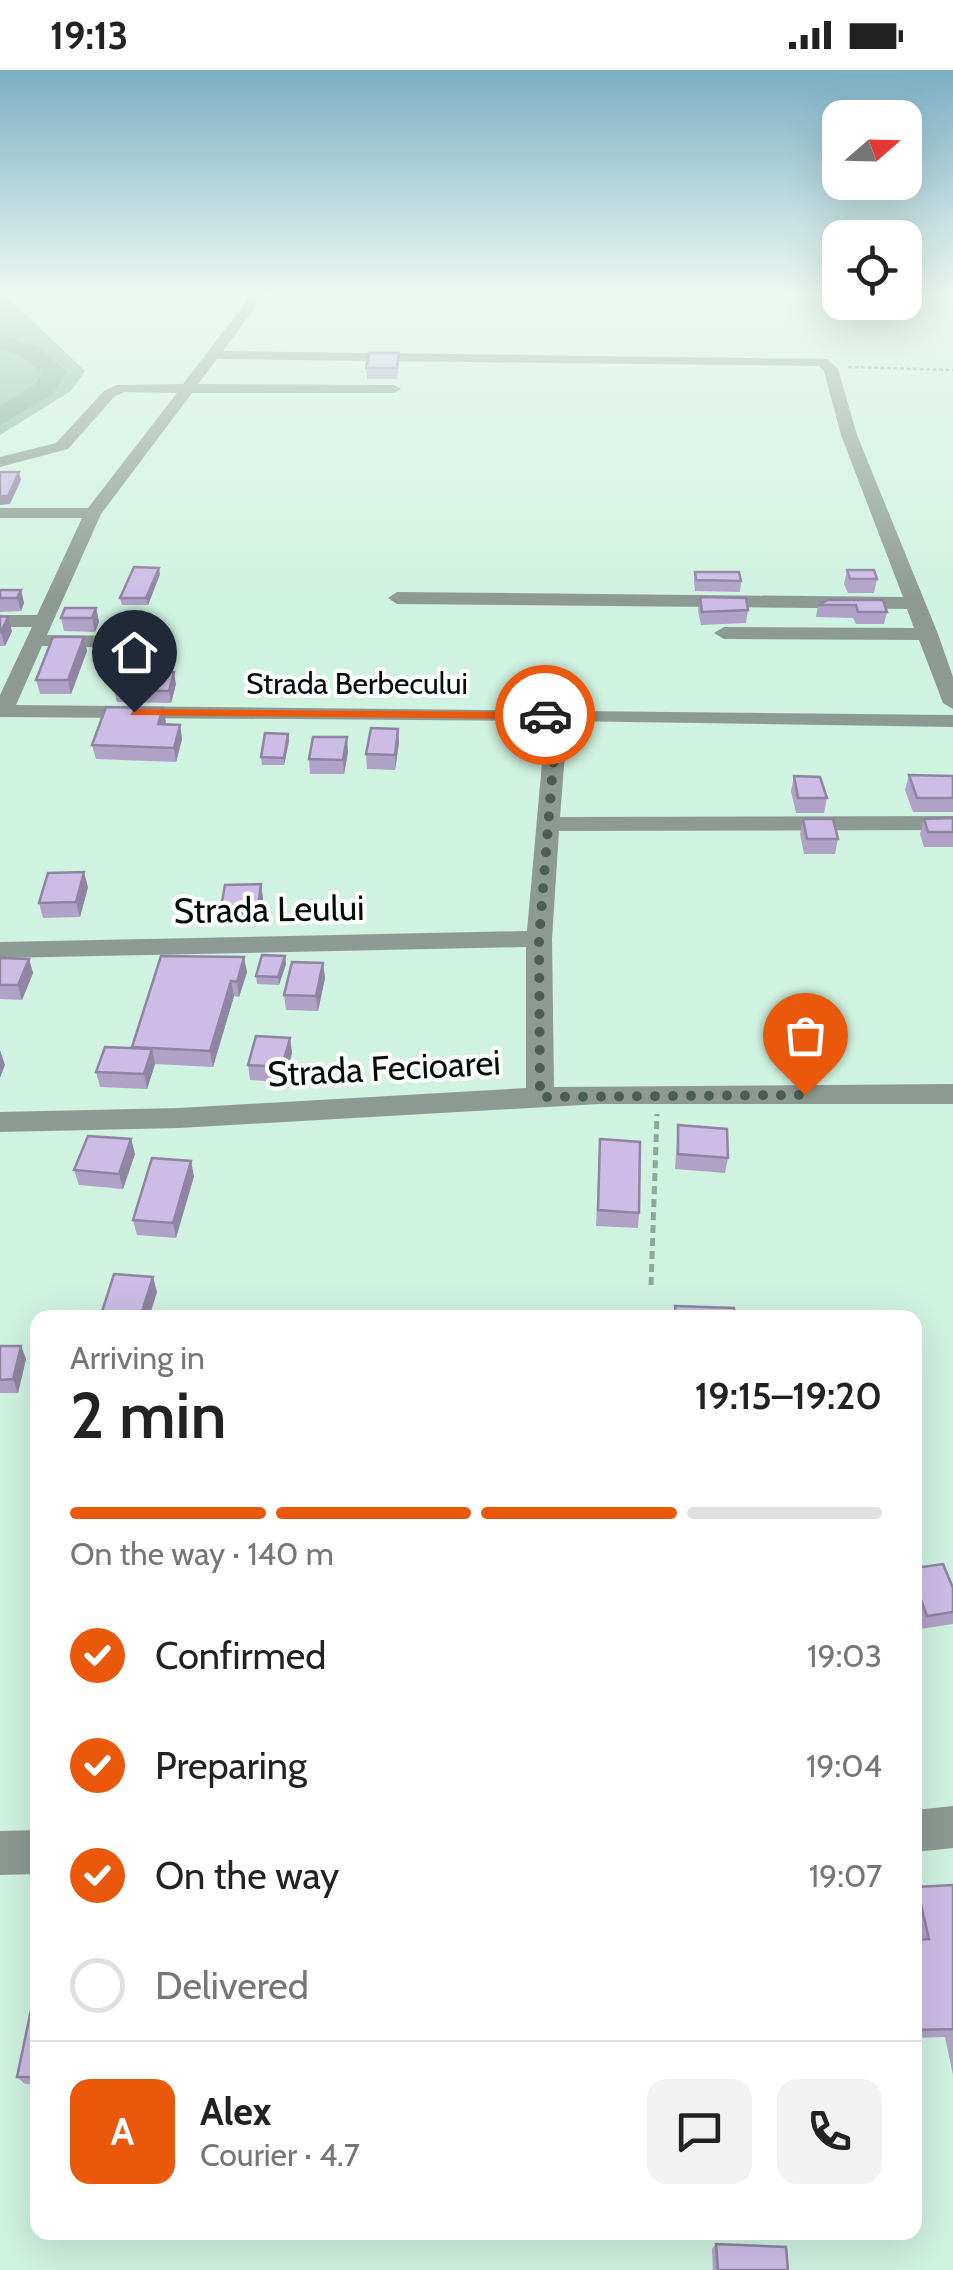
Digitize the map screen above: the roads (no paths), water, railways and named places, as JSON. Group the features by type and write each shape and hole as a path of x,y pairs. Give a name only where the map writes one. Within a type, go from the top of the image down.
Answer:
{"street":[{"path":"0,462 62,446 112,393"},
{"path":"180,393 393,393"},
{"path":"2,711 94,513 184,393"},
{"path":"837,393 849,436 953,703"},
{"path":"0,513 94,513"},
{"path":"397,598 915,603"},
{"path":"0,621 43,621"},
{"path":"724,634 928,634"},
{"path":"35,641 126,642"},
{"name":"Strada Berbecului","path":"2,711 953,722"},
{"path":"540,1097 539,939 556,728 550,715"},
{"path":"548,824 953,823"},
{"name":"Strada Leului","path":"0,950 539,939"},
{"name":"Strada Fecioarei","path":"0,1122 179,1118 540,1097 953,1094"},
{"path":"922,1830 953,1828"},
{"path":"0,1853 30,1852"}],"waterway":[{"path":"0,417 38,393"}]}
